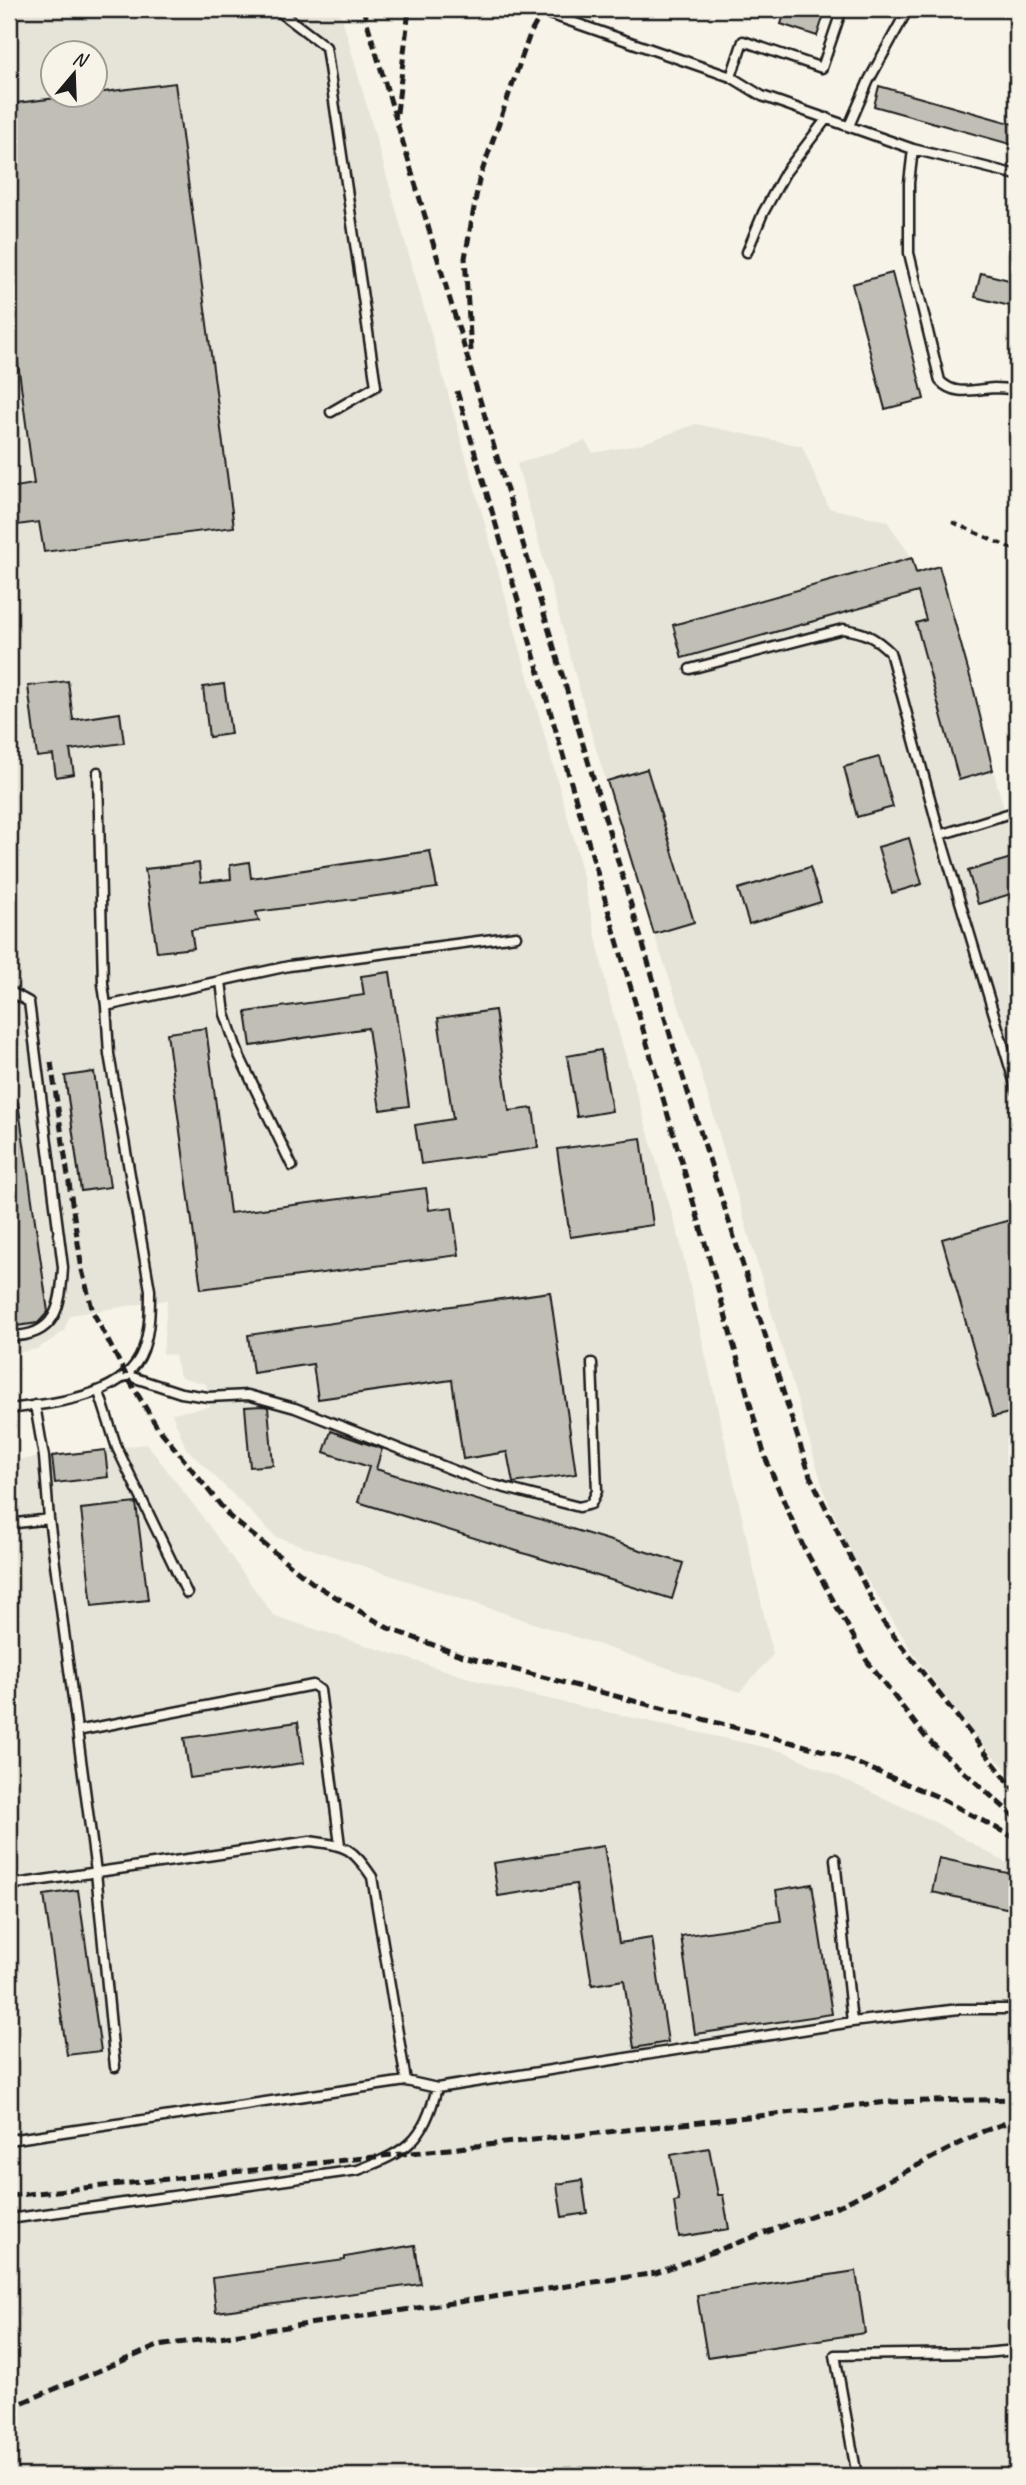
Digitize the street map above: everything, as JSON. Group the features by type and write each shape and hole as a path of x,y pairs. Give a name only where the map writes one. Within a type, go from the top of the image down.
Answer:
{"lane":[{"path":"276,9 326,47 376,386 331,412"},
{"path":"535,9 731,76 762,96 913,149 1017,176"},
{"path":"731,76 743,41 822,68 842,9"},
{"path":"849,126 869,80 908,9"},
{"path":"747,252 763,213 785,173 827,118"},
{"path":"913,149 909,183 909,253 940,381 947,389 961,392 996,388 1017,390"},
{"path":"690,669 843,629 863,632 876,638 890,652 940,835 1017,1091"},
{"path":"9,1409 99,1392 126,1375 143,1352 150,1323 150,1290 109,1054 103,984 98,772"},
{"path":"940,835 1017,811"},
{"path":"106,1006 302,965 516,936"},
{"path":"221,981 225,1013 239,1055 292,1166"},
{"path":"9,991 29,1002 64,1267 62,1297 49,1325 39,1331 9,1336"},
{"path":"126,1375 181,1393 208,1397 248,1395 284,1405 486,1482 579,1507 591,1504 597,1491 592,1363"},
{"path":"99,1392 117,1448 187,1593"},
{"path":"35,1405 44,1457 49,1519 96,1872 115,2067"},
{"path":"9,1524 49,1519"},
{"path":"78,1731 313,1685 320,1690 340,1845"},
{"path":"9,1885 310,1841 340,1845 357,1855 372,1877 406,2081"},
{"path":"835,1858 852,2022"},
{"path":"9,2140 406,2081 437,2088 852,2022 959,2009 1017,2009"},
{"path":"9,2220 358,2170 387,2159 410,2146 430,2115 437,2088"},
{"path":"856,2476 835,2356 1017,2350"}],"path":[{"path":"952,522 1017,551"}],"shaded area":[{"path":"9,9 337,9 342,18 577,850 611,1006 680,1241 773,1655 740,1692 276,1537 186,1448 172,1413 210,1407 206,1384 180,1377 175,1355 163,1354 167,1300 70,1315 64,1331 37,1349 9,1354"},
{"path":"696,424 802,446 829,508 887,521 912,558 916,573 939,566 997,784 1012,835 1017,833 1017,1780 971,1733 912,1651 864,1575 825,1494 696,1056 654,934 595,746 517,464 585,441 593,453 641,444"},
{"path":"147,1444 274,1616 504,1689 785,1752 933,1821 1017,1869 1017,2476 9,2476 9,1461"}],"building":[{"path":"786,9 826,9 817,36 781,24"},
{"path":"175,83 234,527 44,552 39,522 9,526 9,488 34,484 9,295 9,104 38,100 38,108 108,108 108,91"},
{"path":"879,86 1017,125 1017,146 874,106"},
{"path":"892,273 924,399 885,409 852,284"},
{"path":"981,273 1017,282 1017,308 975,297"},
{"path":"912,558 916,573 939,566 993,770 959,780 916,623 926,620 918,592 682,658 673,625"},
{"path":"68,681 73,720 120,713 124,743 70,750 74,774 56,777 53,755 37,757 28,686"},
{"path":"224,684 231,734 209,737 203,687"},
{"path":"879,757 893,807 857,817 844,767"},
{"path":"647,769 694,922 654,934 607,781"},
{"path":"909,838 922,884 892,893 878,847"},
{"path":"430,851 437,888 256,912 259,921 191,930 194,948 157,952 145,869 199,863 201,882 231,879 230,865 249,862 251,878"},
{"path":"1011,858 1017,879 1017,892 978,904 968,871"},
{"path":"810,867 821,902 749,924 738,889"},
{"path":"390,972 409,1106 380,1110 368,1028 251,1046 246,1012 364,995 361,976"},
{"path":"495,1010 509,1111 533,1108 538,1148 421,1164 415,1125 453,1119 438,1018"},
{"path":"206,1028 230,1213 426,1188 429,1210 452,1207 459,1255 201,1289 167,1033"},
{"path":"601,1050 612,1111 577,1117 567,1056"},
{"path":"94,1072 110,1187 81,1191 65,1076"},
{"path":"18,1102 48,1312 38,1323 9,1327 9,1103"},
{"path":"641,1138 653,1225 570,1237 557,1149"},
{"path":"1017,1218 1017,1411 993,1417 942,1239"},
{"path":"550,1292 576,1474 513,1483 507,1452 463,1459 452,1380 318,1399 313,1364 253,1373 248,1335"},
{"path":"245,1407 268,1407 273,1465 250,1467"},
{"path":"331,1431 382,1449 376,1469 683,1563 672,1599 358,1502 369,1467 324,1452"},
{"path":"105,1450 108,1477 55,1483 52,1456"},
{"path":"136,1503 148,1600 92,1606 81,1509"},
{"path":"298,1722 304,1763 190,1778 184,1738"},
{"path":"604,1846 619,1943 652,1938 668,2042 634,2048 624,1980 592,1985 576,1884 498,1896 493,1863"},
{"path":"939,1858 1017,1875 1015,1910 932,1892"},
{"path":"812,1884 832,2014 695,2034 681,1936 781,1921 776,1890"},
{"path":"78,1890 101,2051 67,2055 44,1895"},
{"path":"709,2148 718,2195 723,2195 729,2229 679,2237 674,2202 679,2201 671,2155"},
{"path":"582,2180 587,2213 562,2217 557,2184"},
{"path":"415,2245 421,2284 216,2312 212,2278 345,2260 345,2257"},
{"path":"856,2271 865,2333 707,2357 697,2295"}],"railway":[{"path":"363,9 676,1055 810,1476 883,1622 1017,1793"},
{"path":"397,113 409,9"},
{"path":"471,351 465,258 479,180 530,34 544,9"},
{"path":"457,391 765,1457 803,1546 867,1661 927,1739 1017,1819"},
{"path":"51,1062 82,1270 93,1312 156,1425 230,1517 314,1584 388,1628 463,1656 832,1753 936,1796 1017,1839"},
{"path":"9,2196 888,2102 1017,2099"},
{"path":"9,2408 158,2346 656,2273 843,2204 984,2131 1017,2119"}]}
